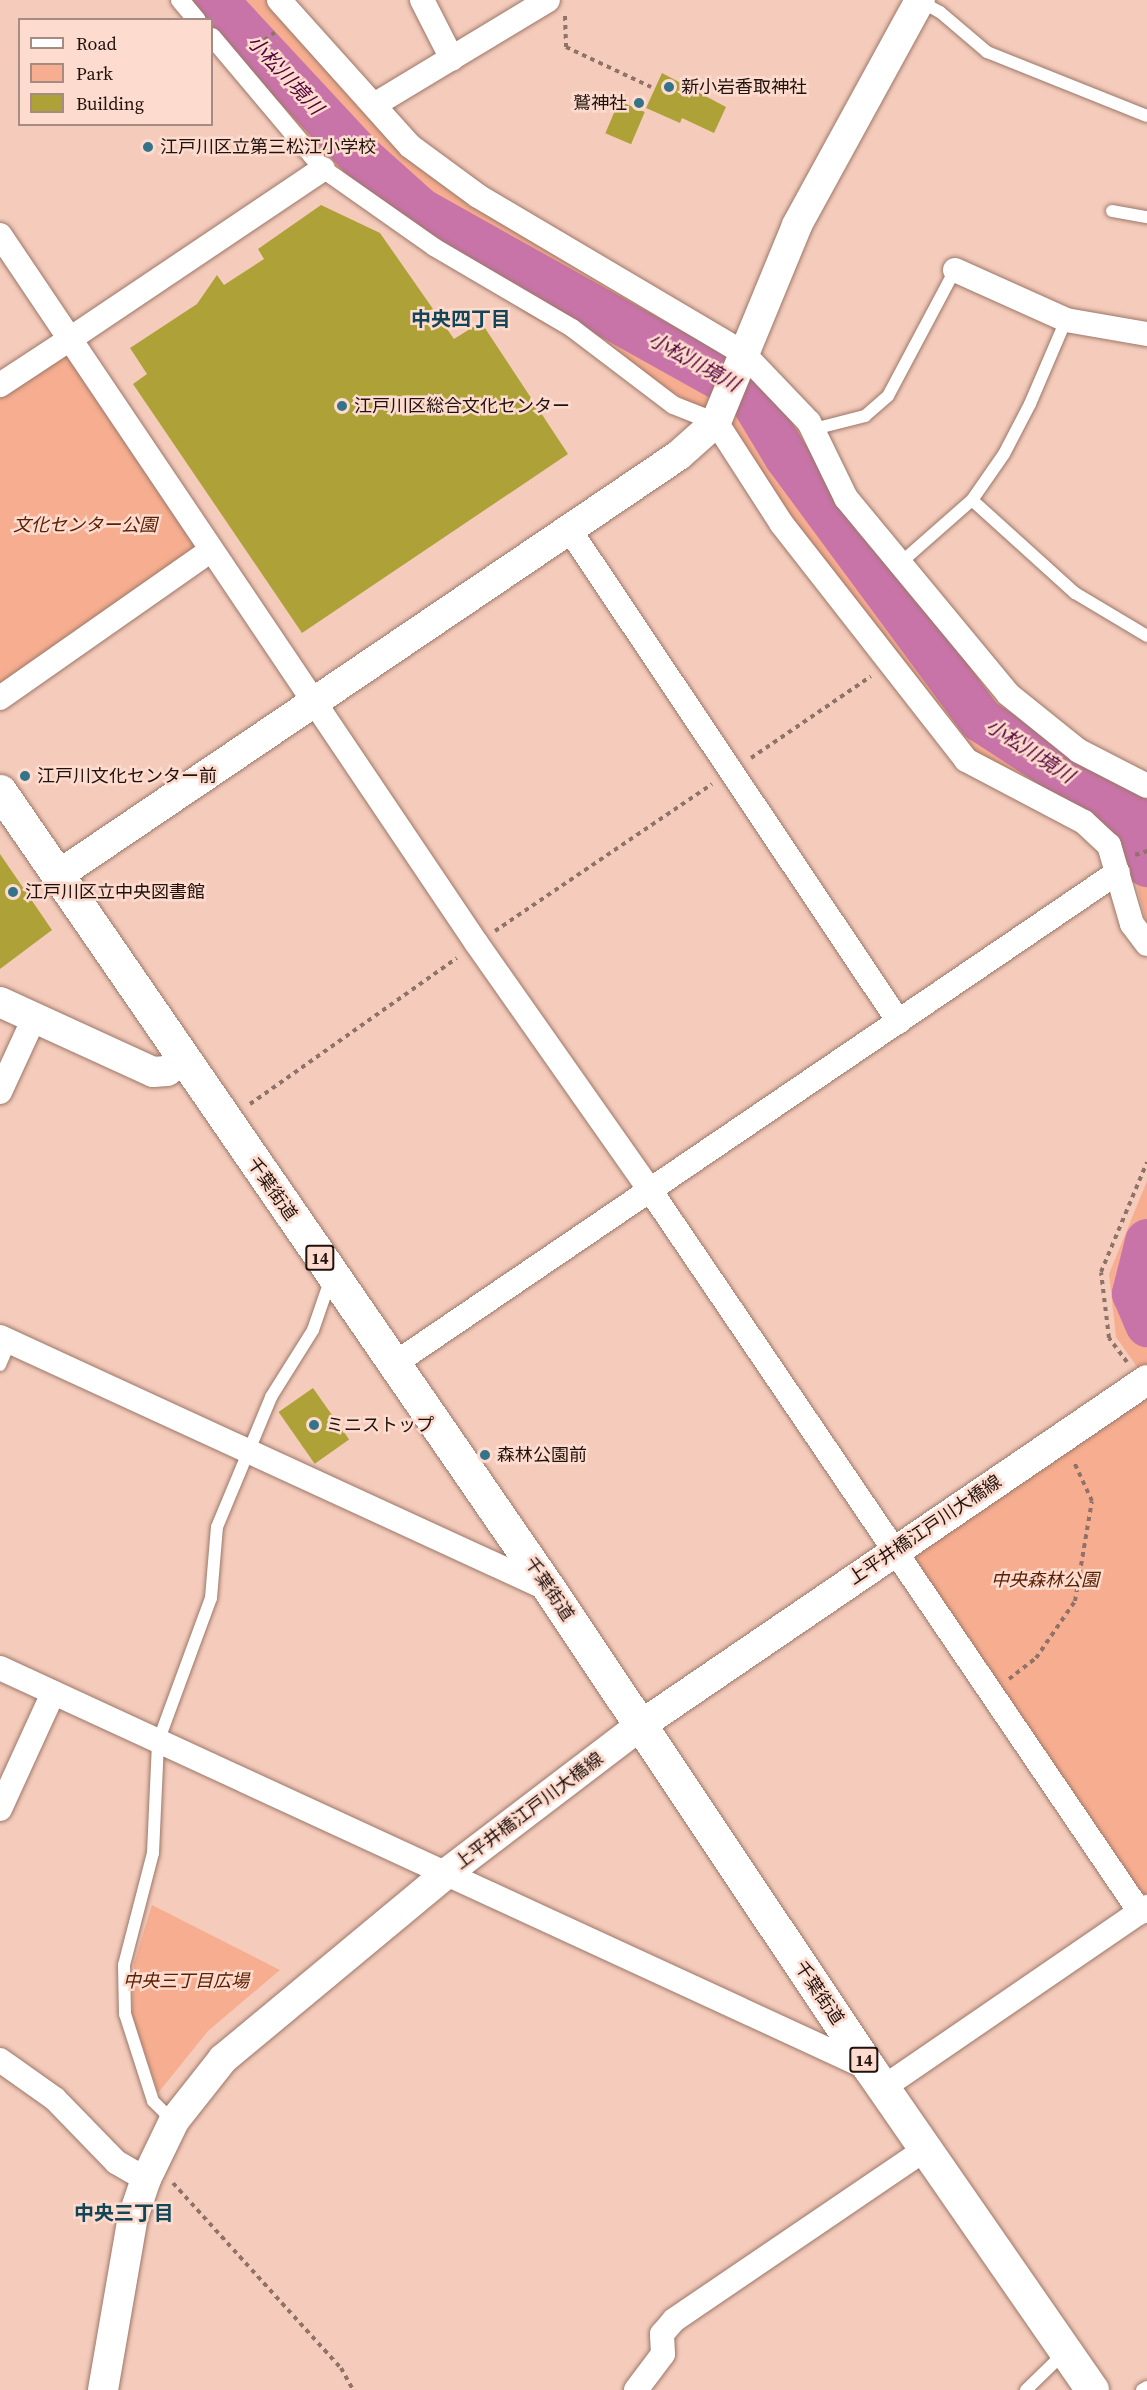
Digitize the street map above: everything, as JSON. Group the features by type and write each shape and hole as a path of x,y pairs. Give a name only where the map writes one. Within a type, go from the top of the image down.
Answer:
{"highway":[{"name":"千葉街道","path":"0,791 225,1122 550,1590 877,2078 1092,2390"}],"street":[{"path":"180,0 195,18"},
{"path":"279,0 410,146 478,196 740,363 814,429 846,498 898,565 1008,694 1079,751 1147,786"},
{"path":"422,0 452,59"},
{"path":"57,876 679,455 719,413 797,225 920,0"},
{"path":"374,105 452,59 556,5"},
{"path":"213,38 323,169 434,247 572,328 673,405 719,413"},
{"path":"0,385 323,169"},
{"path":"0,235 477,944 650,1190 991,1695 1143,1910 877,2078 448,1872 158,1742 0,1668"},
{"path":"955,270 1066,320 1147,334"},
{"path":"719,413 781,523 892,662 966,760 1084,822 1109,845 1132,924 1147,944"},
{"path":"569,529 899,1022"},
{"path":"0,698 211,550"},
{"path":"394,1364 1118,872"},
{"path":"0,1002 153,1072 167,1071 183,1059"},
{"path":"0,1092 34,1018"},
{"path":"5,1339 550,1590"},
{"name":"上平井橋江戸川大橋線","path":"103,2390 133,2217 150,2170 174,2121 223,2059 259,2026 448,1872 641,1725 1145,1382"},
{"path":"0,1809 53,1693"},
{"path":"0,2060 55,2099 116,2162 150,2170"},
{"path":"636,2390 663,2354 662,2334 674,2320 926,2149"}],"lane":[{"path":"920,0 940,12 987,52 1147,116"},
{"path":"1112,211 1147,217"},
{"path":"814,429 865,416 888,396 955,270"},
{"path":"898,565 972,500 1004,454 1030,404 1066,320"},
{"path":"972,500 1075,593 1147,636"},
{"path":"174,2121 153,2101 125,2014 124,1965 153,1853 158,1742 211,1598 218,1527 271,1397 314,1330 332,1275"},
{"path":"0,1365 5,1339"},
{"path":"1026,2390 1066,2352"},
{"path":"1142,2390 1147,2387"}],"path":[{"path":"556,5 566,47 651,87"},
{"path":"242,56 279,30"},
{"path":"225,1122 477,944 892,662"},
{"path":"1145,1382 1109,1338 1101,1272 1147,1162"},
{"path":"991,1695 1036,1658 1075,1601 1092,1501 1063,1436"},
{"path":"150,2170 341,2368 353,2390"}],"green space":[{"path":"186,0 270,0 369,110 733,354 789,406 961,648 1147,795 1147,926 1135,878 1104,824 971,756 787,520 731,429 679,396 528,315 328,168 213,32 213,18 201,18"},
{"name":"文化センター公園","path":"67,350 201,547 0,690 0,395"},
{"path":"1147,1181 1147,1381 1116,1337 1109,1274"},
{"name":"中央森林公園","path":"1147,1384 1147,1902 906,1549"},
{"name":"中央三丁目広場","path":"152,1905 280,1970 208,2031 158,2093 132,2014 134,1963"}],"building":[{"path":"662,73 726,107 714,133 682,118 680,123 646,108"},
{"path":"619,101 645,112 631,144 605,133"},
{"name":"江戸川区総合文化センター","path":"321,205 380,233 454,339 481,322 568,454 302,633 133,384 147,374 130,348 197,304 217,275 224,285 264,259 258,249"},
{"name":"江戸川区立中央図書館","path":"0,854 52,930 0,969"},
{"path":"313,1388 349,1440 315,1464 279,1412"}],"waterway":[{"name":"小松川境川","path":"215,0 362,158 420,210 748,393 786,456 980,719 1131,817 1147,823"},
{"name":"小松川境川","path":"1131,817 1147,864"},
{"name":"小松川境川","path":"1147,1241 1134,1293 1147,1324"}],"place":[{"name":"新小岩香取神社","path":"669,87"},
{"name":"鷲神社","path":"639,103"},
{"name":"江戸川区立第三松江小学校","path":"148,147"},
{"name":"江戸川区総合文化センター","path":"342,406"},
{"name":"江戸川文化センター前","path":"25,776"},
{"name":"江戸川区立中央図書館","path":"13,892"},
{"name":"ミニストップ","path":"314,1425"},
{"name":"森林公園前","path":"485,1455"}],"district":[{"name":"中央四丁目","path":"461,319"},
{"name":"中央三丁目","path":"124,2213"}]}
